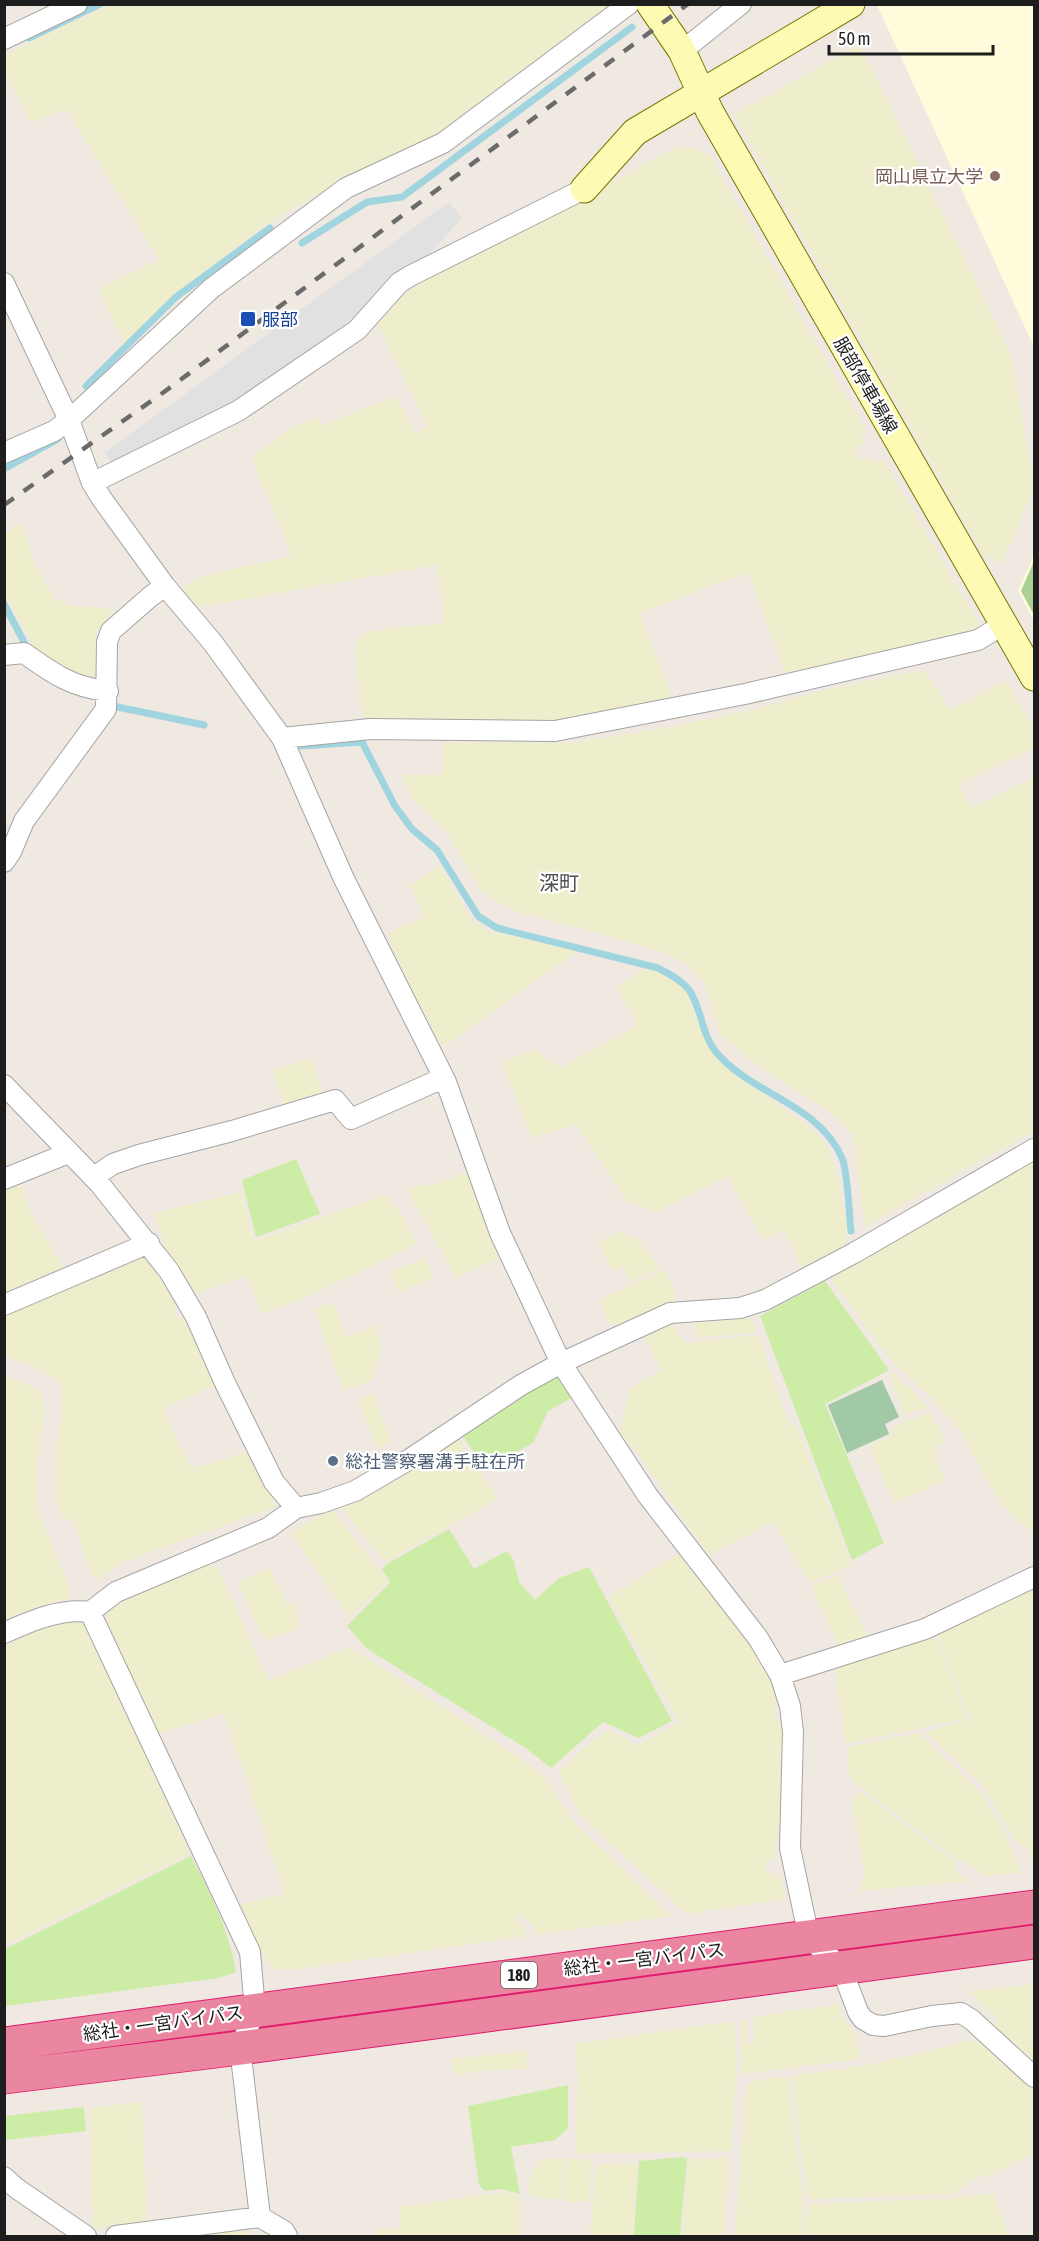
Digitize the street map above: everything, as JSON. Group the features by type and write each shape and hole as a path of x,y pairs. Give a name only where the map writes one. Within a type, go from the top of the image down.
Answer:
{"highway":[{"name":"総社・一宮バイパス","path":"4,2044 1035,1907"},
{"name":"総社・一宮バイパス","path":"4,2077 240,2048 1035,1942"}],"main road":[{"name":"服部停車場線","path":"650,4 682,51 710,112 1035,677"},
{"path":"584,189 635,132 851,4"}],"street":[{"path":"4,39 77,4"},
{"path":"4,453 54,431 69,420 212,288 346,188 443,142 629,4"},
{"path":"682,51 741,4"},
{"path":"92,483 238,411 357,330 399,283 410,276 584,189"},
{"path":"4,283 69,420 92,483 165,586 213,643 282,738 344,879 444,1078 500,1233 561,1363 648,1496 758,1638 780,1675 790,1706 793,1732 790,1848 809,1938 841,1967 858,2012 873,2025 884,2026 932,2016 961,2013 972,2020 1035,2077"},
{"path":"4,862 11,852 24,820 106,709 107,642 111,631 165,586"},
{"path":"282,738 370,729 555,731 745,694 978,640 1004,624"},
{"path":"4,655 24,653 52,674 86,689 108,691"},
{"path":"94,1178 113,1164 139,1155 232,1131 335,1100 351,1119 444,1078"},
{"path":"4,1085 94,1178 169,1271 196,1317 225,1383 274,1482 296,1508"},
{"path":"4,1634 29,1621 74,1610 90,1612 116,1592 268,1528 296,1508 321,1503 355,1491 410,1459 521,1385 561,1363 670,1313 740,1308 765,1300 854,1253 1035,1149"},
{"path":"4,1179 61,1156 66,1150"},
{"path":"4,1305 149,1244"},
{"path":"780,1675 925,1629 1035,1577"},
{"path":"90,1612 250,1952 255,2010 240,2048 260,2217"},
{"path":"4,2177 16,2188 86,2236"},
{"path":"116,2236 260,2217 284,2231 287,2236"}],"shaded area":[{"name":"岡山県立大学","path":"877,5 1034,5 1034,347"},
{"path":"449,202 462,218 420,264 351,324 232,405 197,420 112,464 104,453"},
{"path":"1034,554 1034,621 1018,591"}],"green space":[{"path":"108,5 610,5 514,79 512,75 506,80 508,83 473,111 470,108 463,112 466,116 426,141 338,182 267,224 175,294 124,344 98,288 159,260 66,109 31,123 5,72 5,54"},
{"path":"860,45 1012,356 1034,488 1002,563 983,555 734,114"},
{"path":"678,147 693,148 709,155 866,431 861,436 864,443 854,449 860,461 872,457 876,462 883,460 980,625 967,632 785,673 748,572 640,613 673,702 585,718 543,722 363,721 355,648 359,637 369,631 445,623 437,565 199,607 181,588 203,576 292,556 251,457 294,427 317,417 321,426 391,398 398,401 416,434 428,427 377,323 406,294 429,278"},
{"path":"20,523 37,569 55,599 72,606 110,608 112,612 96,633 95,675 85,681 36,651 5,594 4,535"},
{"path":"1034,561 1034,615 1021,591"},
{"path":"924,670 950,710 1006,681 1034,729 1034,748 959,785 972,808 1034,778 1034,1131 865,1226 853,1135 832,1114 757,1065 720,1034 703,981 687,965 667,954 588,930 517,912 496,901 479,888 448,834 411,798 401,774 442,775 443,742 569,743 665,728 747,711 836,687"},
{"path":"441,866 472,921 486,930 578,951 443,1047 416,1001 387,934 424,917 409,885"},
{"path":"645,969 658,972 675,981 687,993 706,1041 721,1063 810,1127 828,1147 838,1179 847,1229 844,1245 802,1269 784,1230 763,1240 728,1177 655,1212 635,1203 629,1204 576,1125 532,1138 502,1062 534,1049 561,1067 638,1025 616,988"},
{"path":"311,1058 322,1093 284,1105 273,1070"},
{"path":"296,1159 320,1214 256,1237 242,1180"},
{"path":"1034,1159 1034,1533 1001,1505 960,1430 927,1393 893,1363 831,1279 836,1276 833,1270"},
{"path":"461,1174 469,1175 500,1255 497,1259 456,1277 407,1190 422,1183 427,1187"},
{"path":"20,1182 32,1216 65,1270 5,1295 5,1188"},
{"path":"241,1192 254,1241 385,1195 399,1210 417,1244 309,1296 263,1314 246,1276 197,1293 165,1246 154,1213"},
{"path":"620,1232 636,1238 660,1268 631,1281 623,1266 613,1271 598,1242"},
{"path":"130,1258 147,1258 174,1291 176,1319 188,1316 219,1384 163,1408 190,1467 201,1466 249,1451 275,1507 121,1563 95,1580 71,1518 64,1520 56,1502 56,1449 62,1410 61,1387 53,1378 5,1356 4,1316"},
{"path":"425,1258 434,1278 399,1292 391,1272"},
{"path":"659,1272 666,1272 676,1294 674,1304 619,1327 615,1321 609,1324 599,1300"},
{"path":"825,1281 889,1370 825,1404 884,1543 852,1560 760,1316"},
{"path":"334,1302 347,1337 374,1325 381,1347 372,1381 344,1391 314,1309"},
{"path":"751,1318 756,1333 697,1338 693,1323"},
{"path":"672,1324 685,1343 758,1335 789,1424 796,1426 851,1565 810,1583 773,1522 709,1555 621,1433 629,1390 661,1370 644,1336"},
{"path":"556,1372 573,1397 548,1411 533,1443 485,1469 461,1433"},
{"path":"892,1372 928,1408 905,1415 889,1374"},
{"path":"5,1375 41,1393 45,1409 38,1459 39,1514 71,1591 69,1598 5,1619"},
{"path":"882,1380 899,1417 885,1424 889,1434 847,1453 828,1405"},
{"path":"373,1393 391,1443 377,1448 359,1399"},
{"path":"930,1412 945,1441 937,1446 936,1457 945,1481 894,1503 869,1444 893,1436 892,1427"},
{"path":"457,1435 498,1499 385,1562 339,1505 393,1482"},
{"path":"332,1509 388,1582 349,1617 291,1533"},
{"path":"449,1529 474,1569 507,1551 514,1561 519,1582 535,1600 559,1578 589,1567 672,1721 639,1738 603,1722 551,1768 527,1749 366,1648 347,1626 391,1582 382,1570 387,1564"},
{"path":"681,1552 773,1675 781,1701 774,1702 776,1720 786,1719 784,1811 775,1843 777,1861 771,1857 763,1868 771,1874 779,1875 786,1899 686,1914 580,1815 558,1771 608,1729 638,1746 679,1722 609,1597"},
{"path":"210,1561 213,1569 218,1568 268,1680 350,1647 519,1757 543,1776 574,1822 671,1916 535,1935 534,1927 521,1913 515,1917 524,1929 525,1936 292,1970 275,1969 270,1966 240,1914 244,1912 238,1905 285,1894 224,1713 154,1735 106,1624 108,1612 119,1601"},
{"path":"270,1568 287,1605 297,1604 298,1628 265,1641 238,1582"},
{"path":"837,1575 870,1640 840,1648 811,1587"},
{"path":"1034,1584 1034,1862 1025,1844 1018,1845 983,1786 926,1732 970,1719 938,1636 1004,1598"},
{"path":"74,1617 88,1626 190,1854 5,1945 5,1645"},
{"path":"930,1637 932,1641 937,1639 967,1718 846,1744 834,1665"},
{"path":"919,1733 980,1791 1007,1837 1021,1873 984,1876 962,1859 959,1861 851,1780 847,1766 848,1747"},
{"path":"860,1791 957,1863 953,1868 954,1871 969,1881 860,1891 864,1872 851,1798"},
{"path":"191,1856 224,1927 236,1972 219,1978 5,2006 5,1949"},
{"path":"1034,1984 1034,2061 994,2025 998,2019 970,1991"},
{"path":"838,2004 843,2019 854,2031 861,2059 742,2074 740,2021 746,2020 747,2045 754,2044 753,2017"},
{"path":"734,2021 737,2060 731,2151 575,2154 578,2079 575,2044"},
{"path":"969,2041 980,2041 1034,2093 1034,2154 995,2174 974,2178 954,2194 808,2199 791,2076 868,2065"},
{"path":"526,2051 527,2069 487,2070 455,2075 452,2059"},
{"path":"777,2077 788,2079 803,2198 804,2219 801,2236 735,2236 746,2090 749,2082"},
{"path":"568,2085 568,2128 555,2140 511,2147 520,2194 501,2189 485,2191 479,2185 468,2106"},
{"path":"142,2101 147,2221 93,2229 89,2109"},
{"path":"84,2107 86,2131 5,2140 5,2116"},
{"path":"682,2157 687,2159 680,2236 634,2236 639,2161"},
{"path":"564,2158 564,2200 529,2196 528,2183 540,2159"},
{"path":"729,2158 724,2236 682,2236 689,2159"},
{"path":"567,2159 591,2160 590,2202 566,2202"},
{"path":"596,2164 637,2165 632,2236 590,2236"},
{"path":"501,2192 519,2196 520,2236 400,2236 400,2207"},
{"path":"993,2193 1008,2236 804,2236 807,2204 955,2198"},
{"path":"245,2224 246,2236 163,2236"},
{"path":"397,2228 397,2236 379,2236 378,2229"}],"waterway":[{"path":"29,38 100,4"},
{"path":"302,243 367,202 402,197 632,27"},
{"path":"86,386 176,297 270,228"},
{"path":"4,469 58,439"},
{"path":"4,604 24,642"},
{"path":"113,706 204,725"},
{"path":"300,746 362,742 395,806 412,829 437,850 478,916 497,928 658,968 685,985 695,1000 708,1038 716,1052 747,1079 818,1125 831,1140 844,1164 851,1231"}],"railway":[{"path":"4,505 164,392 688,4"}],"place":[{"name":"岡山県立大学","path":"995,176"},
{"name":"服部","path":"248,319"},
{"name":"総社警察署溝手駐在所","path":"333,1461"}],"district":[{"name":"深町","path":"559,882"}]}
